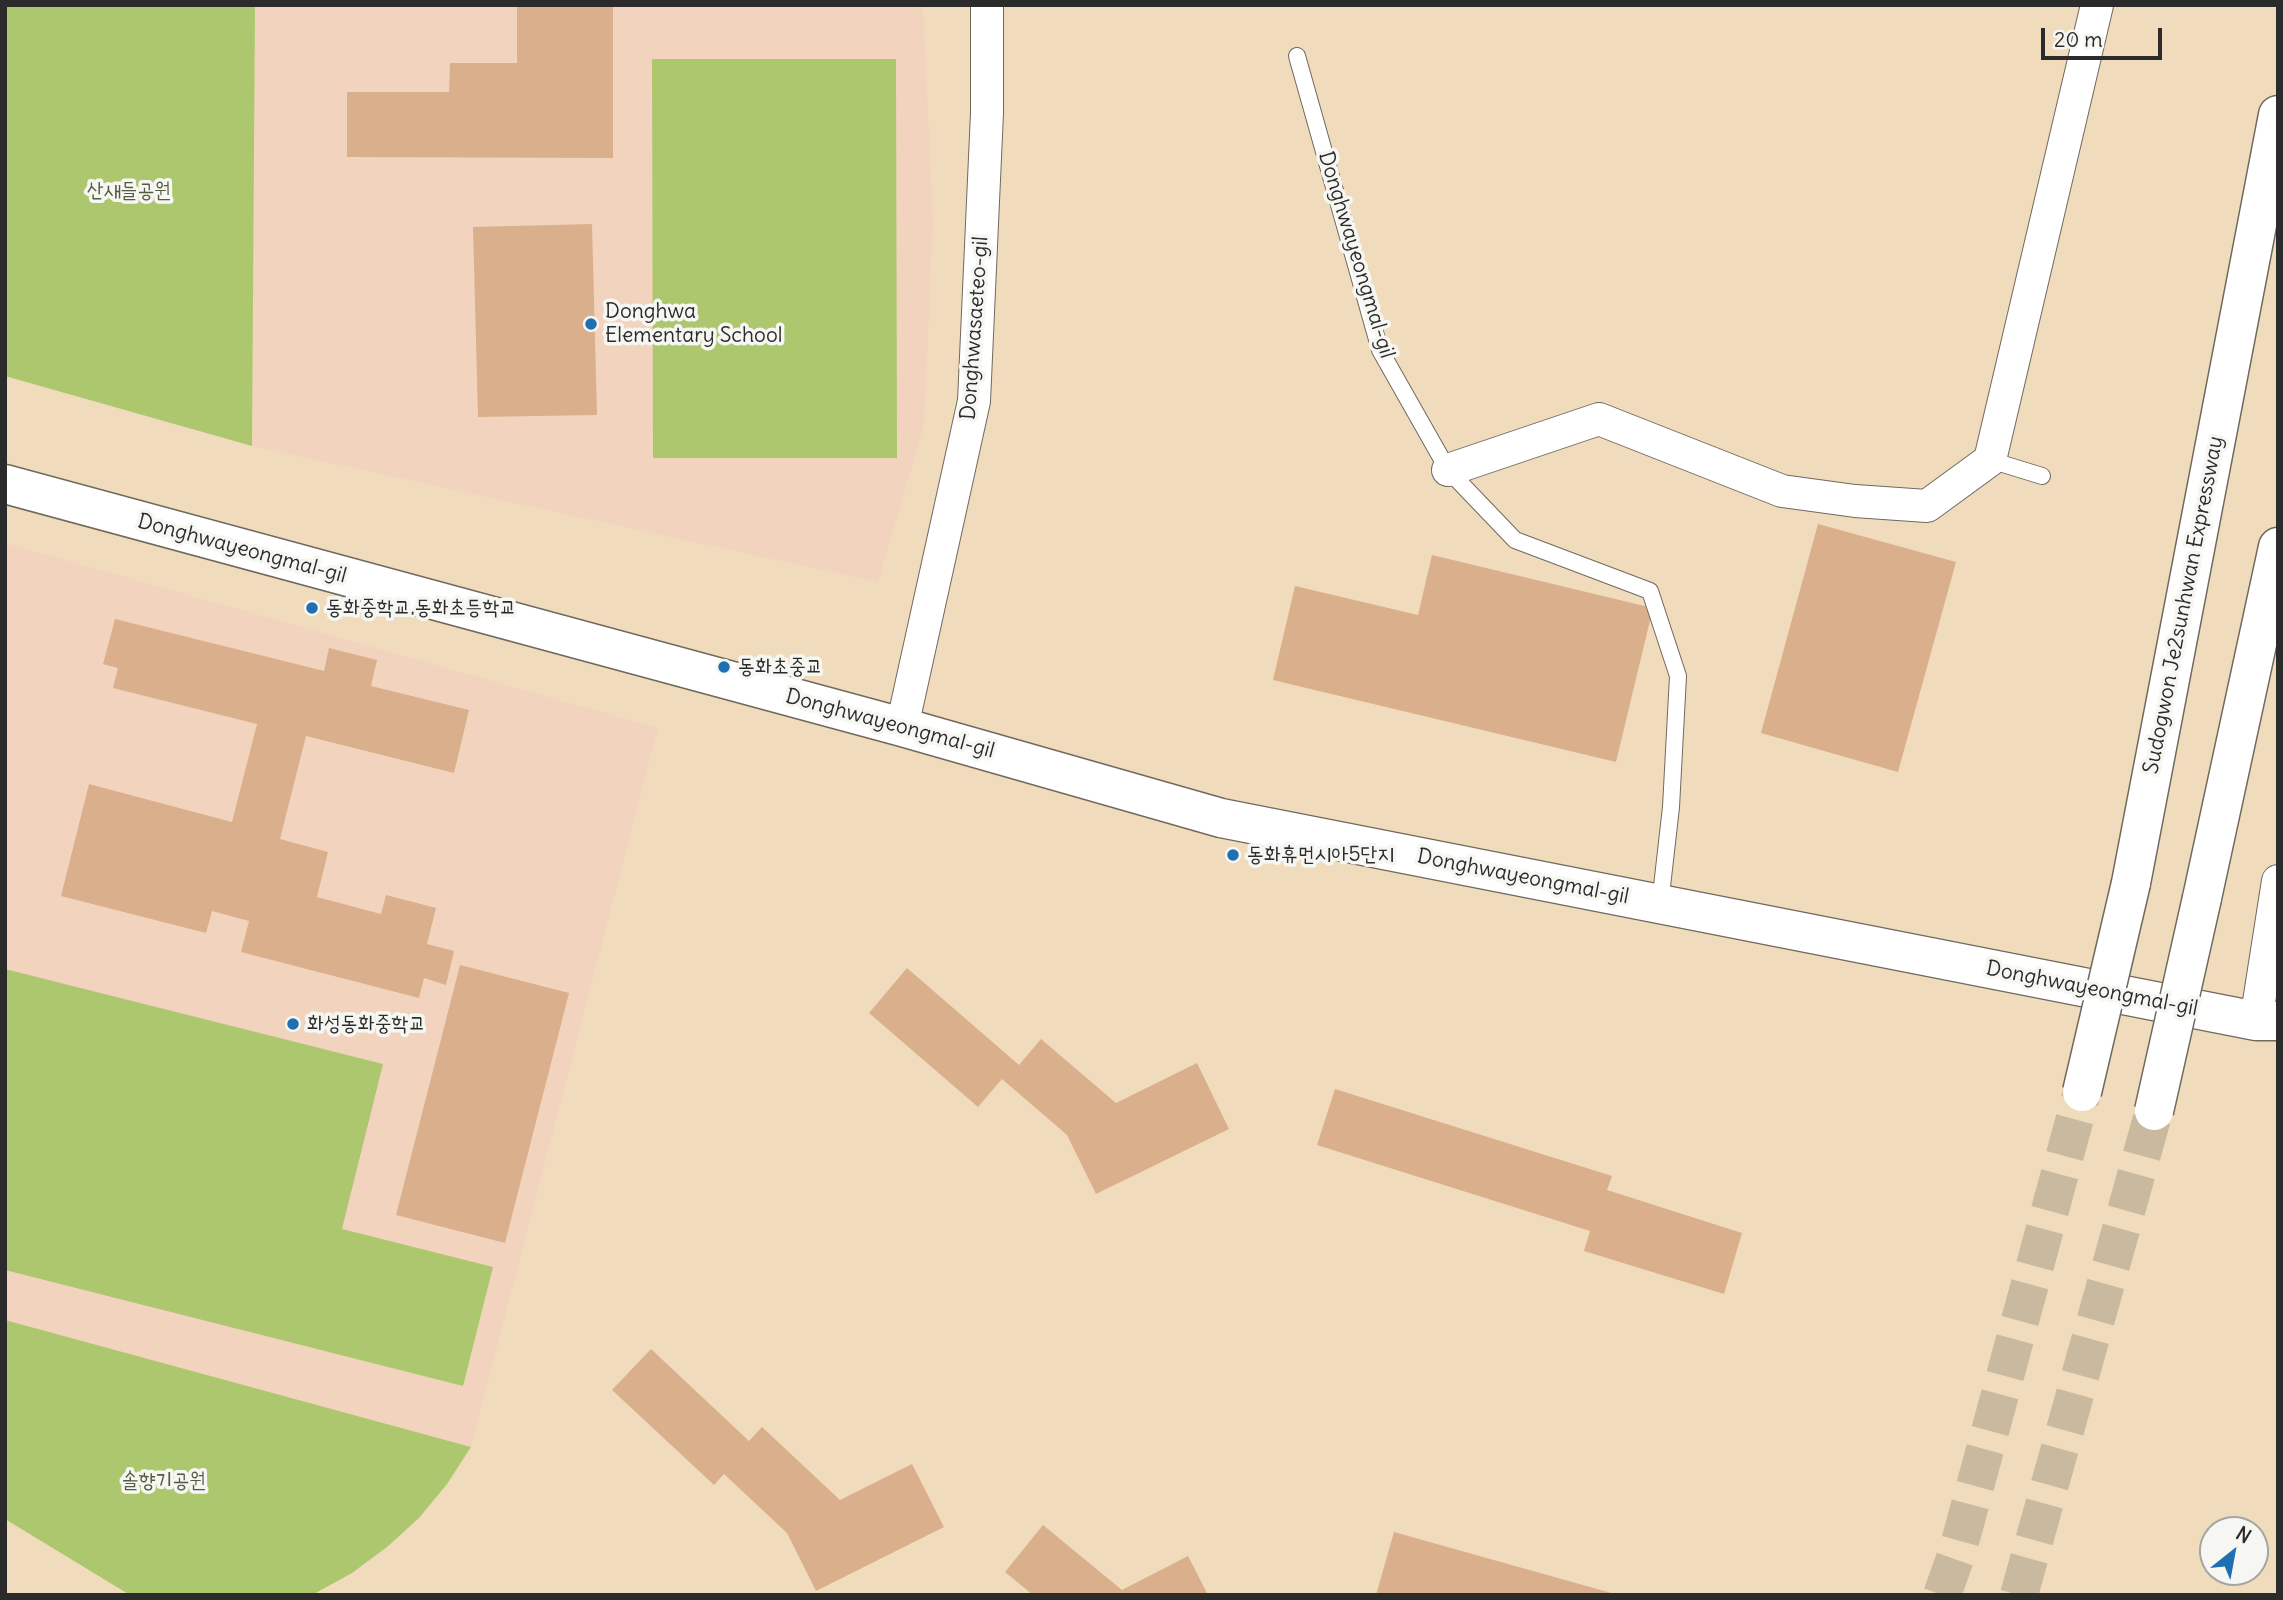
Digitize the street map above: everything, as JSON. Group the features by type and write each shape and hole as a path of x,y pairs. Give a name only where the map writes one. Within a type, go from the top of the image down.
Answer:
{"main road":[{"name":"Sudogwon Je2sunhwan Expressway","path":"2082,1092 2131,883 2278,116"},
{"name":"Donghwayeongmal-gil","path":"5,484 902,727 1221,818 2267,1021"},
{"path":"2154,1111 2278,547"}],"street":[{"name":"Donghwasaeteo-gil","path":"902,727 974,401 986,113 987,5"},
{"path":"1448,470 1599,419 1782,491 1855,501 1927,506 1990,460 2097,5"},
{"path":"2267,1021 2278,881"}],"lane":[{"name":"Donghwayeongmal-gil","path":"1297,56 1380,350 1448,470 1515,540 1650,592 1678,676 1671,807 1660,904"},
{"path":"1990,460 2042,476"}],"shaded area":[{"name":"Donghwa Elementary School","path":"255,5 923,5 933,222 924,425 878,582 252,446"},
{"name":"화성동화중학교","path":"5,543 658,728 471,1447 5,1320"}],"green space":[{"name":"산새들공원","path":"5,5 255,5 252,446 5,376"},
{"path":"652,59 896,59 897,458 653,458"},
{"path":"5,969 383,1064 342,1229 493,1267 463,1386 5,1270"},
{"name":"솔향기공원","path":"5,1320 471,1447 447,1484 419,1518 387,1547 352,1573 312,1595 130,1595 5,1519"}],"building":[{"path":"517,5 613,5 613,158 347,157 347,92 449,92 450,63 517,63"},
{"path":"592,224 597,415 478,417 473,227"},
{"path":"1818,524 1956,562 1898,772 1761,733"},
{"path":"1432,555 1653,608 1616,762 1273,680 1295,586 1418,615"},
{"path":"115,619 324,671 329,648 377,660 371,686 469,710 454,773 306,736 280,839 328,852 317,897 381,914 386,895 436,908 427,944 454,951 446,985 424,978 419,998 241,952 249,921 212,911 206,933 61,896 89,784 232,822 257,724 113,688 118,668 103,664"},
{"path":"460,965 569,993 505,1243 396,1215"},
{"path":"907,968 1019,1065 1041,1039 1116,1103 1197,1063 1229,1129 1096,1194 1067,1135 1002,1079 978,1107 869,1013"},
{"path":"1335,1089 1612,1176 1607,1190 1742,1233 1724,1294 1584,1251 1590,1231 1317,1145"},
{"path":"651,1349 749,1441 762,1427 840,1500 912,1464 944,1527 816,1591 787,1533 724,1474 714,1485 612,1390"},
{"path":"1043,1525 1122,1590 1188,1556 1208,1595 1033,1595 1005,1572"},
{"path":"1394,1532 1615,1594 1615,1595 1376,1595"}],"tunnel":[{"path":"1942,1595 1957,1553 2082,1092"},
{"path":"2019,1595 2154,1111"}],"place":[{"name":"Donghwa Elementary School","path":"591,324"},
{"name":"동화중학교.동화초등학교","path":"312,608"},
{"name":"동화초중교","path":"724,667"},
{"name":"동화휴먼시아5단지","path":"1233,855"},
{"name":"화성동화중학교","path":"293,1024"}]}
